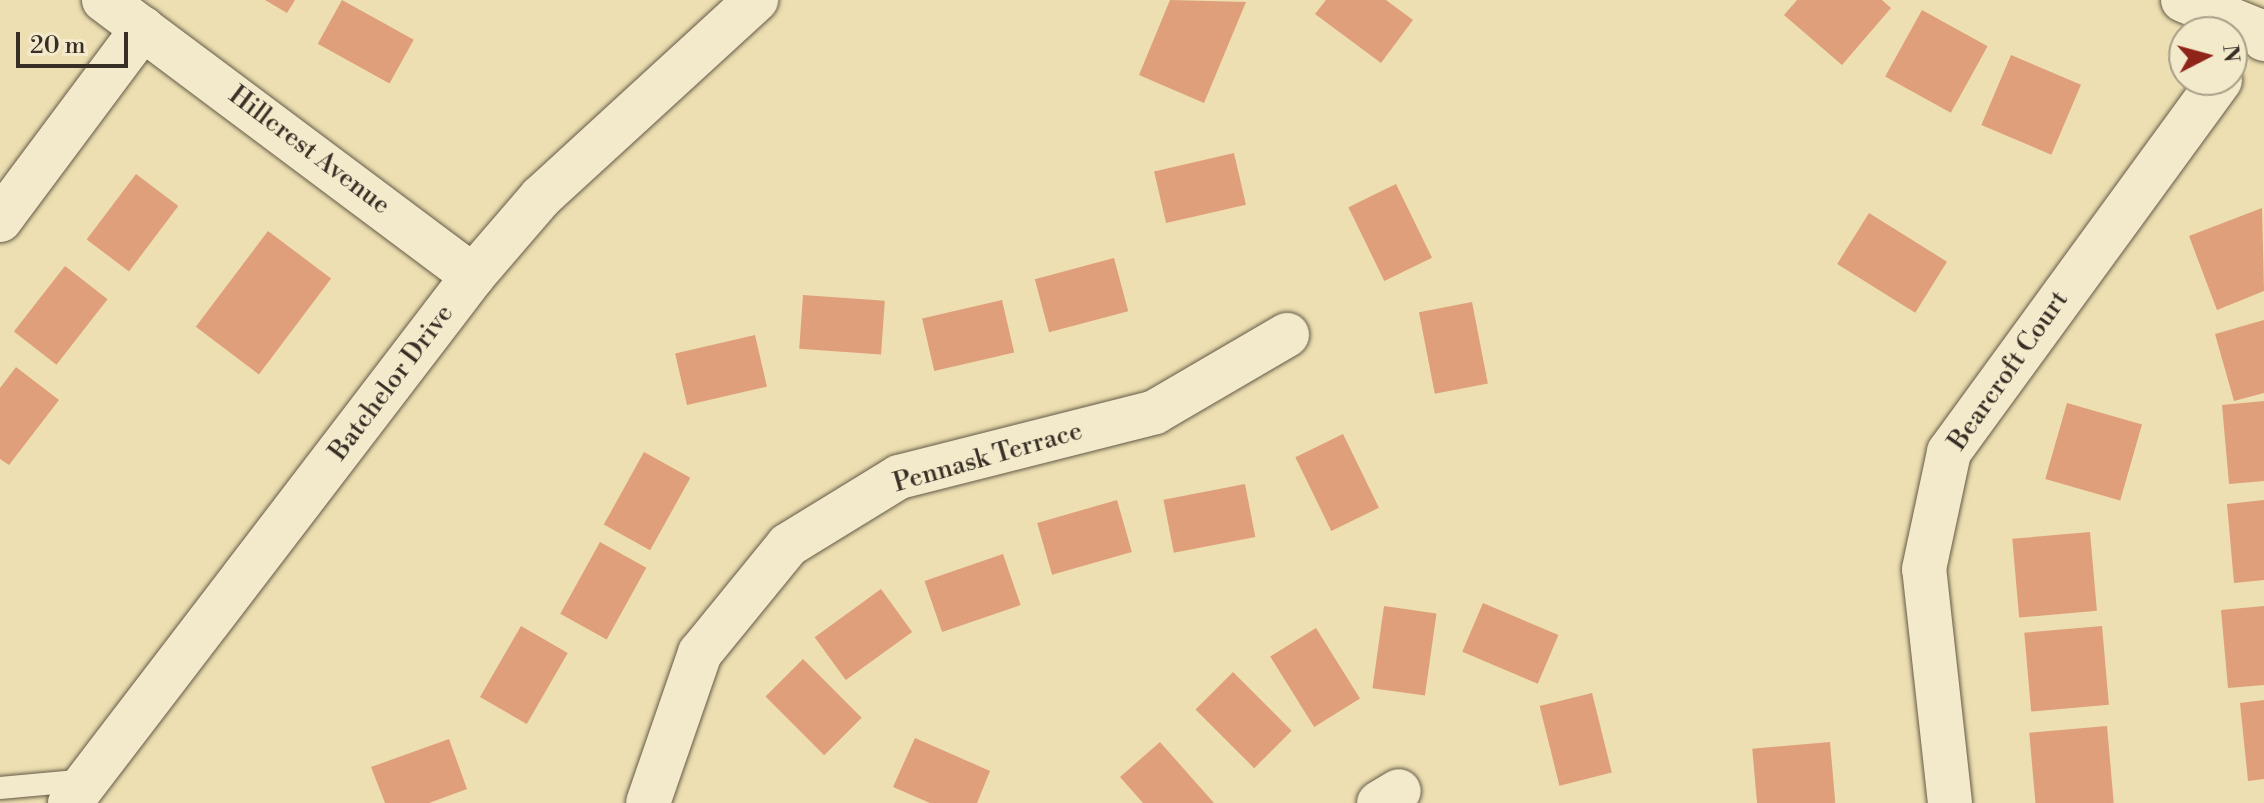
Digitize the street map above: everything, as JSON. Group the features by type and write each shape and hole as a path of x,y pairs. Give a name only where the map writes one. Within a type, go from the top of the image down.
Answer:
{"street":[{"name":"Hillcrest Avenue","path":"104,0 473,276"},
{"name":"Batchelor Drive","path":"81,791 473,276 541,197 756,0"},
{"path":"2183,0 2251,44"},
{"path":"0,220 143,28"},
{"name":"Bearcroft Court","path":"1950,803 1924,569 1949,452 2208,96"},
{"name":"Pennask Terrace","path":"648,803 700,653 788,545 899,477 1155,412 1287,335"}],"lane":[{"path":"0,788 81,791"}],"building":[{"path":"265,0 295,0 287,13"},
{"path":"342,0 414,40 389,83 318,44"},
{"path":"1170,0 1246,2 1204,103 1139,75"},
{"path":"1326,0 1386,0 1413,20 1381,63 1315,14"},
{"path":"1797,0 1882,0 1891,8 1842,65 1784,15"},
{"path":"1922,10 1988,46 1951,113 1885,76"},
{"path":"2011,55 2081,85 2051,155 1981,125"},
{"path":"1234,153 1246,205 1166,223 1154,171"},
{"path":"136,174 178,206 129,271 87,239"},
{"path":"1396,184 1432,258 1384,281 1348,207"},
{"path":"2262,208 2264,291 2217,310 2189,236"},
{"path":"1869,213 1947,262 1915,313 1837,264"},
{"path":"268,231 331,279 259,374 196,327"},
{"path":"1114,258 1128,311 1049,332 1035,279"},
{"path":"65,266 108,299 56,365 14,331"},
{"path":"803,295 885,301 881,355 799,349"},
{"path":"1002,300 1014,353 934,371 922,318"},
{"path":"1472,302 1488,383 1435,394 1419,312"},
{"path":"2264,320 2264,393 2234,401 2215,334"},
{"path":"755,335 767,387 687,405 675,353"},
{"path":"16,367 59,400 9,465 0,459 0,388"},
{"path":"2264,401 2264,481 2229,484 2222,405"},
{"path":"2067,403 2142,424 2120,500 2045,479"},
{"path":"1343,434 1379,508 1331,531 1295,457"},
{"path":"644,452 690,478 650,550 604,525"},
{"path":"1245,484 1255,537 1174,553 1164,500"},
{"path":"1117,500 1132,552 1052,575 1037,523"},
{"path":"2264,500 2264,580 2234,583 2227,504"},
{"path":"2090,532 2097,611 2019,617 2012,539"},
{"path":"600,542 646,568 607,639 560,614"},
{"path":"1003,554 1021,605 942,632 925,581"},
{"path":"881,589 912,632 846,680 815,637"},
{"path":"1483,603 1558,635 1538,684 1462,652"},
{"path":"1384,606 1436,613 1425,696 1372,688"},
{"path":"2264,606 2264,685 2228,688 2221,610"},
{"path":"521,626 568,653 527,724 480,697"},
{"path":"2102,626 2109,705 2031,711 2024,633"},
{"path":"1316,628 1360,698 1314,727 1270,657"},
{"path":"803,659 862,718 824,755 766,696"},
{"path":"1233,672 1292,731 1254,768 1196,709"},
{"path":"1592,693 1612,773 1559,786 1540,706"},
{"path":"2264,700 2264,779 2248,781 2240,703"},
{"path":"2107,726 2114,803 2035,803 2029,733"},
{"path":"915,738 990,771 977,803 930,803 893,787"},
{"path":"449,739 467,789 429,803 385,803 371,767"},
{"path":"1160,742 1214,803 1143,803 1120,777"},
{"path":"1830,742 1835,803 1757,803 1752,749"}]}
